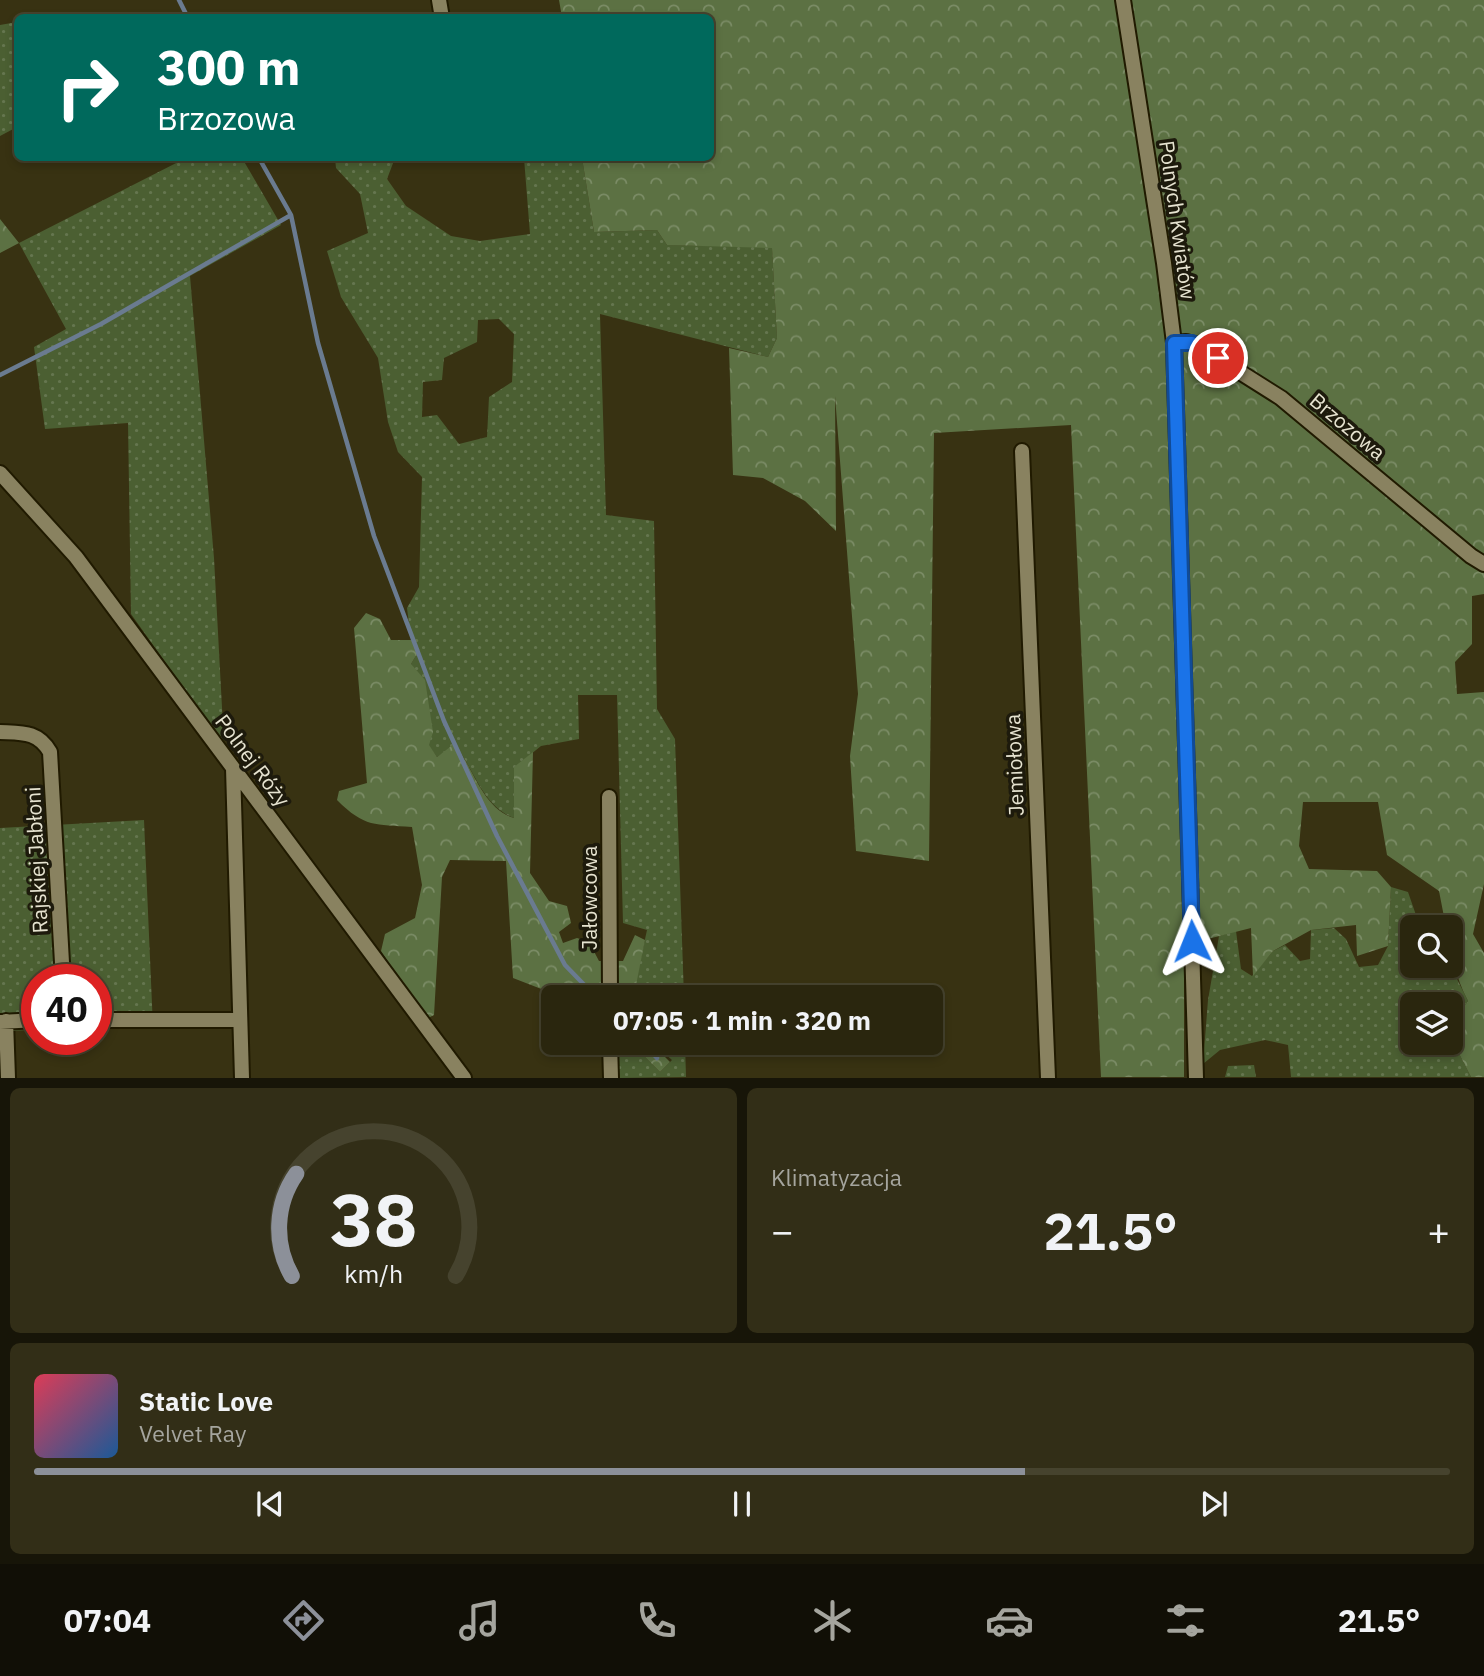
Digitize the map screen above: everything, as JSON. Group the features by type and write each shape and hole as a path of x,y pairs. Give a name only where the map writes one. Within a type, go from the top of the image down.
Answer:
{"street":[{"name":"Polnych Kwiatów","path":"1123,0 1174,343 1196,1077"},
{"name":"Brzozowa","path":"1174,343 1197,345 1280,398 1484,564"},
{"name":"Jemiołowa","path":"1022,451 1048,1077"},
{"name":"Polnej Róży","path":"0,474 76,557 464,1077"},
{"name":"Rajskiej Jabłoni","path":"0,732 28,734 44,740 50,752 61,964"},
{"path":"233,768 242,1077"},
{"name":"Jałowcowa","path":"609,797 610,985"},
{"path":"8,1077 3,1021 21,1020"},
{"path":"112,1020 240,1020"},
{"path":"610,1055 611,1077"}],"green space":[{"path":"559,0 1484,0 1484,594 1472,596 1472,644 1455,662 1457,694 1484,692 1484,884 1473,934 1484,953 1484,1077 1471,1077 1460,1055 1463,1055 1463,1008 1468,1001 1459,978 1463,978 1463,915 1444,915 1439,891 1387,855 1378,802 1303,802 1299,846 1309,869 1377,871 1391,887 1388,946 1357,956 1356,925 1311,930 1273,951 1253,976 1251,928 1184,945 1184,1077 1101,1077 1071,425 934,433 929,861 856,851 850,756 858,694 835,396 836,531 805,501 763,478 733,475 729,348 768,357 777,338 772,248 667,245 657,230 594,232 582,161 714,161 714,14 561,14"},
{"path":"14,23 14,129 0,136 0,25"},
{"path":"180,161 244,161 281,225 190,276 214,558 224,745 131,614 128,423 45,429 34,347 66,329 19,243"},
{"path":"335,161 394,161 387,179 406,206 451,236 480,241 530,234 524,161 582,161 594,232 657,230 667,245 772,247 777,338 768,357 600,314 606,515 654,521 657,709 675,739 684,985 635,985 647,930 623,923 617,695 578,695 579,739 541,746 515,767 514,818 494,805 455,745 437,757 428,745 411,664 420,649 411,640 407,608 419,587 422,477 398,452 388,422 378,358 341,297 327,251 368,233 360,194 336,168","holes":["499,319 514,334 512,382 489,397 487,437 459,444 437,415 422,417 423,382 442,380 444,358 477,342 478,320"]},
{"path":"0,219 19,243 0,253"},
{"path":"366,613 380,619 391,640 411,640 420,649 411,664 425,680 433,732 429,745 437,757 454,744 486,797 503,813 514,818 514,767 533,752 530,873 549,901 567,906 571,923 559,932 563,943 577,938 589,942 599,961 623,961 635,935 645,940 636,985 541,985 541,989 513,978 506,861 450,860 442,877 434,1015 426,1019 381,951 385,934 415,918 422,885 412,827 371,823 355,816 337,800 339,791 367,783 354,628"},
{"path":"144,820 153,1027 112,1028 112,964 21,964 21,1030 0,1031 0,828"},
{"path":"1391,887 1408,892 1416,915 1400,915 1400,978 1457,978 1468,1001 1463,1008 1463,992 1400,992 1400,1055 1460,1055 1471,1077 1291,1077 1288,1045 1265,1040 1220,1050 1203,1064 1208,1000 1219,936 1236,931 1241,969 1252,976 1273,951 1285,945 1300,961 1310,959 1311,930 1334,928 1346,939 1359,967 1378,965 1388,946"},
{"path":"618,1055 643,1055 660,1072 672,1060 666,1055 685,1055 686,1077 617,1078"},
{"path":"643,1055 663,1055 670,1062 660,1072"},
{"path":"1254,1065 1256,1077 1225,1077 1228,1066"}],"waterway":[{"path":"179,0 186,14"},
{"path":"0,375 101,324 291,215 261,161"},
{"path":"291,215 318,343 374,536 444,721 497,836 565,965 584,985"},
{"path":"654,1055 657,1058"}],"route":[{"path":"1192,941 1174,343 1192,343 1218,358"}]}
